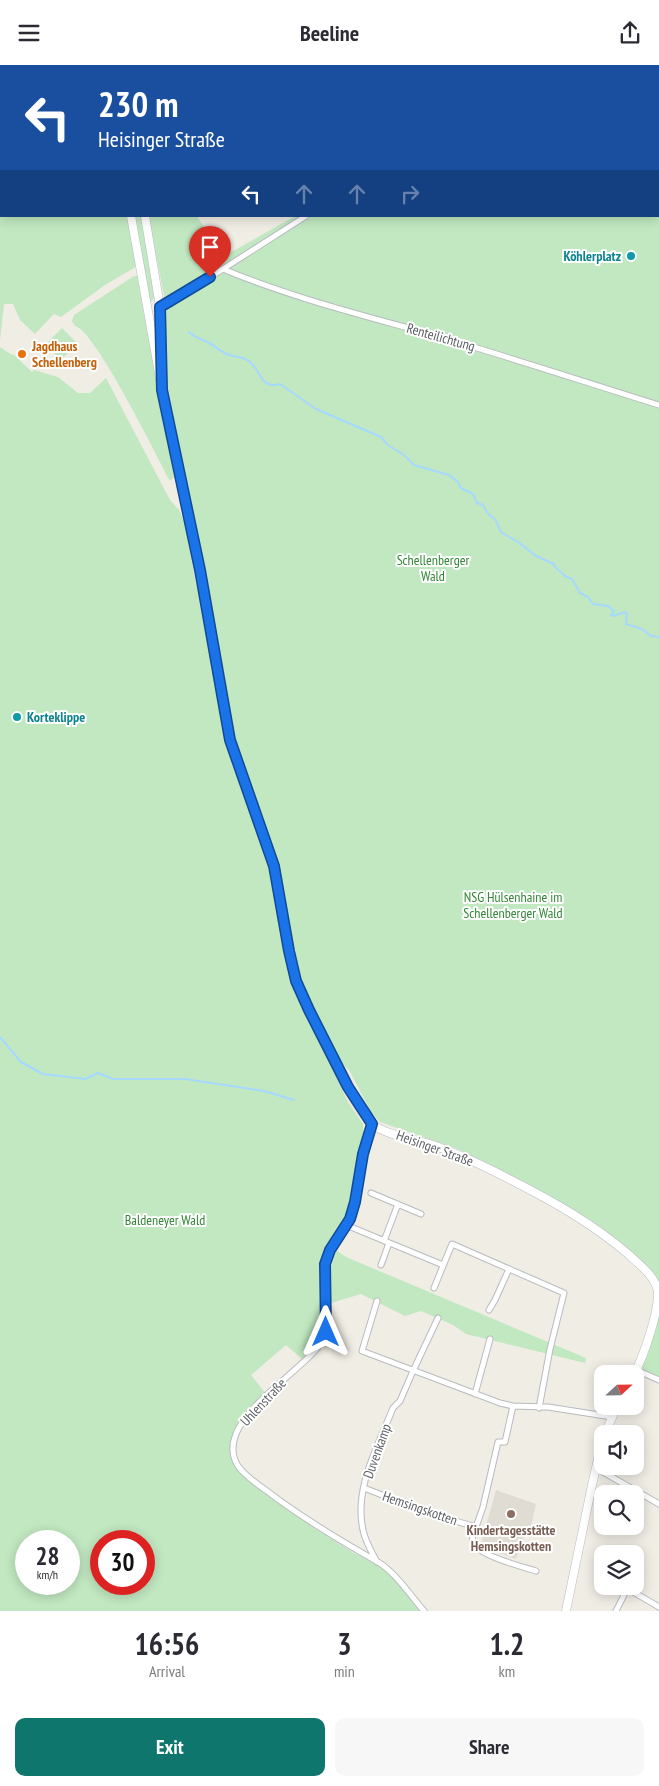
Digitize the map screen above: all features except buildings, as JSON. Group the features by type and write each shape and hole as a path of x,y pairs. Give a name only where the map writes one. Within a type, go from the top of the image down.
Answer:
{"main road":[{"path":"131,217 162,390 200,570 230,740 274,866 296,981 348,1087 372,1124"},
{"path":"145,217 160,307 162,390"},
{"path":"147,311 160,307"},
{"name":"Heisinger Straße","path":"372,1124 384,1130 457,1154 531,1191 597,1229 649,1273 658,1290 659,1303 651,1333 638,1365"},
{"path":"609,1425 612,1417"},
{"path":"566,1611 595,1475"}],"street":[{"path":"160,307 304,217"},
{"name":"Renteilichtung","path":"223,269 308,298 527,362 582,382 659,405"},
{"name":"Uhlenstraße","path":"372,1124 363,1154 353,1209 346,1225 330,1250 325,1264 324,1285 327,1318 324,1337 316,1350 242,1422 235,1436 233,1449 234,1457 240,1469 257,1484 316,1526 389,1571 424,1611"},
{"path":"371,1193 421,1213"},
{"path":"381,1265 398,1204"},
{"path":"346,1225 443,1265"},
{"path":"434,1288 452,1244 564,1293 550,1349 539,1408"},
{"path":"489,1310 508,1269"},
{"path":"377,1301 362,1351 475,1394 513,1406 548,1407 612,1417"},
{"name":"Duvenkamp","path":"377,1562 368,1544 362,1524 364,1488 371,1463 393,1408 400,1401 438,1318"},
{"path":"475,1394 490,1339"},
{"path":"644,1375 659,1380"},
{"name":"Hemsingskotten","path":"513,1406 504,1442 498,1443 483,1507 472,1535 473,1542 479,1551 536,1571"},
{"path":"608,1475 659,1504"},
{"name":"Hemsingskotten","path":"364,1488 431,1513 476,1527"},
{"path":"616,1611 622,1595"},
{"path":"639,1595 659,1607"}],"shaded area":[{"name":"Kindertagesstätte Hemsingskotten","path":"496,1490 536,1504 531,1526 528,1525 516,1559 484,1547 481,1544"}],"green space":[{"path":"0,217 128,217 136,264 134,268 105,285 61,317 54,314 35,334 20,320 13,304 4,304 0,340"},
{"path":"135,217 142,217 154,290 154,299 150,302"},
{"name":"Schellenberger Wald","path":"148,217 198,217 223,257 293,217 659,217 659,1291 649,1273 531,1186 458,1149 380,1122 371,1112 349,1070 338,1060 317,1021 299,981 277,867 233,735 211,610 167,385 163,325 167,310"},
{"path":"134,276 137,276 174,477 170,481 140,422 110,370 84,333 72,321 74,315"},
{"path":"62,328 77,343 61,360 45,345"},
{"name":"Baldeneyer Wald","path":"0,347 13,354 32,372 34,370 58,377 78,393 90,393 106,378 170,500 179,510 184,521 199,592 229,750 271,870 293,982 348,1102 363,1124 349,1214 329,1247 324,1262 322,1284 324,1318 322,1336 302,1359 286,1345 251,1375 266,1394 233,1436 236,1465 317,1530 354,1553 382,1567 423,1611 0,1611"},
{"path":"336,1250 346,1257 586,1358 585,1363 466,1334 453,1325 421,1311 405,1316 361,1294 331,1303 330,1269"},
{"path":"659,1306 659,1379 644,1373 644,1365 639,1365"}],"waterway":[{"path":"189,332 226,354 247,360 268,384 280,384 316,409 381,437 388,445 404,455 414,465 449,475 458,482 461,488 473,494 477,503 483,505 489,515 495,519 501,532 536,556 554,564 565,576 572,579 580,593 588,597 593,604 608,606 614,611 611,615 613,616 625,612 627,614 626,624 642,629 651,636 659,637"},
{"path":"0,1037 21,1062 43,1074 85,1079 98,1073 113,1079 185,1079 264,1091 294,1100"}],"place":[{"name":"Köhlerplatz","path":"631,256"},
{"name":"Jagdhaus Schellenberg","path":"22,354"},
{"name":"Korteklippe","path":"17,717"},
{"name":"Kindertagesstätte Hemsingskotten","path":"511,1514"}],"route":[{"path":"210,277 160,307 162,390 188,507 230,740 274,866 296,981 348,1087 372,1124 363,1154 355,1202 350,1219 330,1250 325,1264 326,1332"}],"park label":[{"name":"NSG Hülsenhaine im Schellenberger Wald","path":"513,905"}]}
